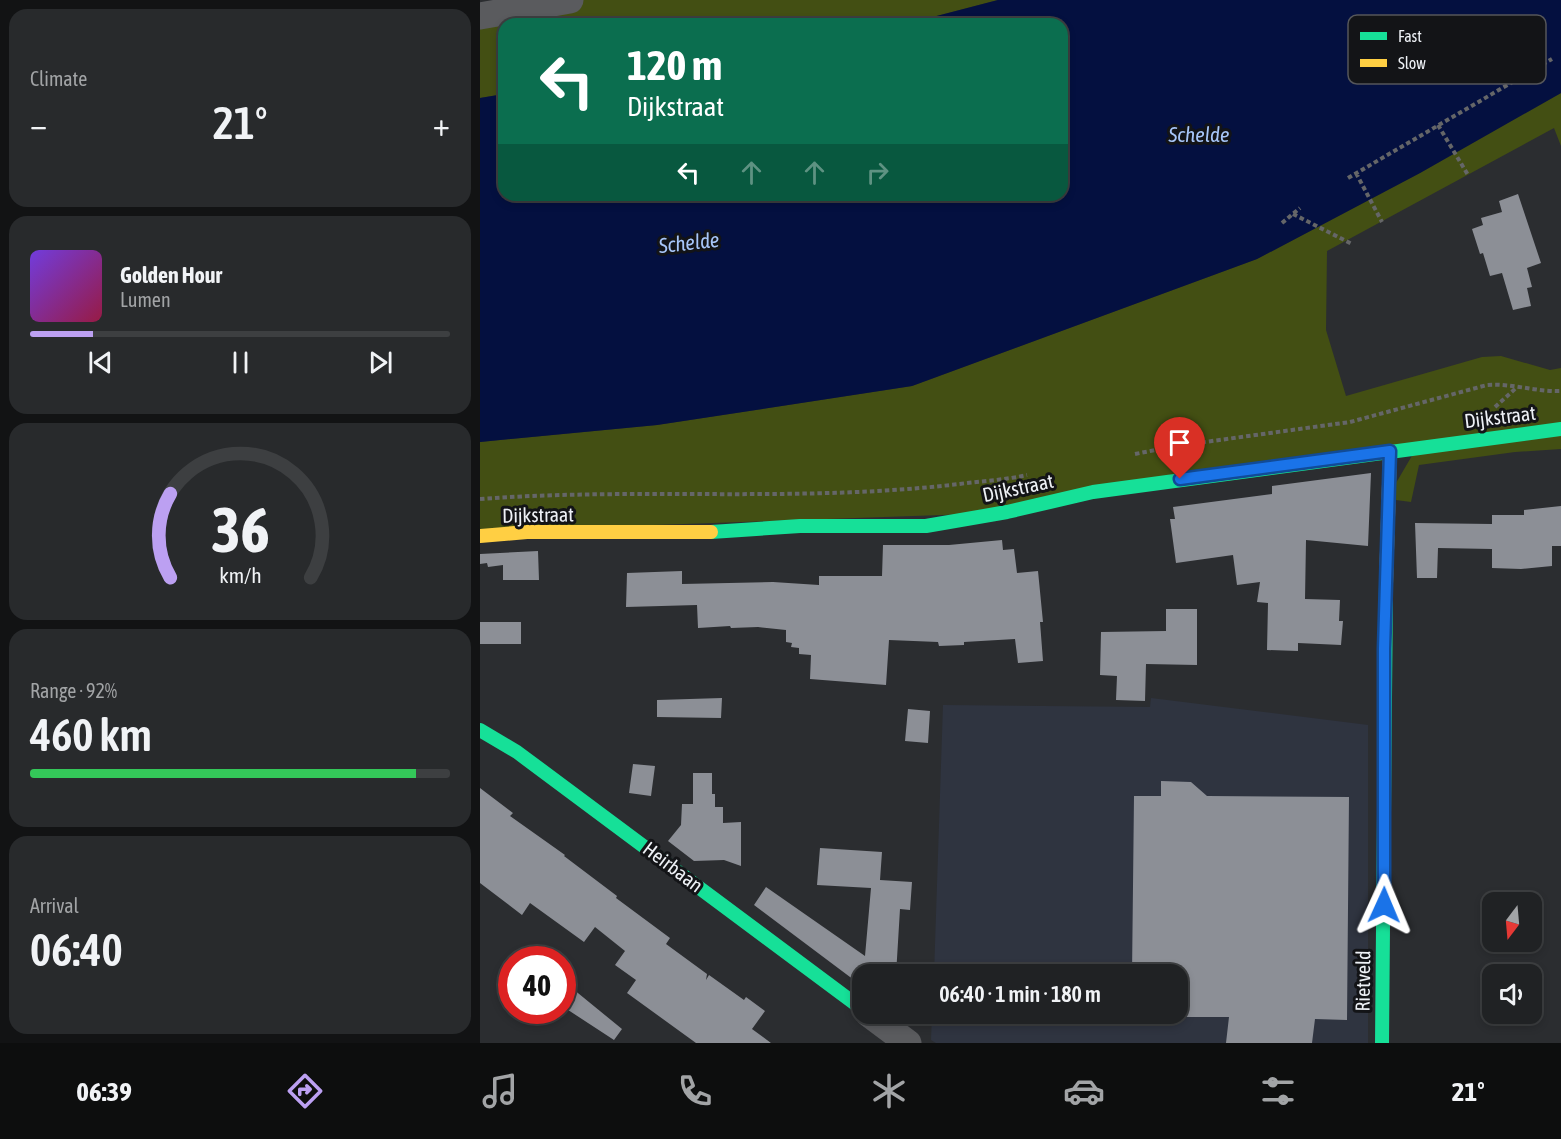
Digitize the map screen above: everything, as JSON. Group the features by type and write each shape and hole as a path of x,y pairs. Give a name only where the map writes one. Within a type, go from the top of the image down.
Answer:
{"street":[{"path":"480,16 570,0"},
{"name":"Dijkstraat","path":"480,536 527,532 633,534 800,526 926,526 1007,512 1093,492 1561,429"},
{"name":"Rietveld","path":"1382,1043 1384,649 1390,451"},
{"name":"Heirbaan","path":"480,730 517,752 852,1002"},
{"path":"882,1024 908,1043"}],"path":[{"path":"1546,62 1551,59"},
{"path":"1348,178 1508,84"},
{"path":"1438,125 1468,175"},
{"path":"1356,173 1382,222"},
{"path":"1282,223 1300,208"},
{"path":"1293,214 1352,244"},
{"path":"1131,455 1176,446 1350,422 1487,385 1498,384 1561,391"},
{"path":"480,499 630,495 823,494 916,489 1030,475"}],"shaded area":[{"path":"1151,698 1368,725 1368,1043 936,1043 931,1040 932,1024 1188,1024 1188,964 934,964 943,705 1150,707"}],"green space":[{"path":"498,0 998,0 929,18 498,18 498,95 480,98 480,15"},
{"path":"1561,93 1561,146 1554,128 1327,251 1326,330 1346,396 1482,357 1501,356 1550,370 1561,368 1561,449 1515,452 1419,465 1411,502 1396,500 1396,483 1413,454 971,514 480,531 480,442 657,425 912,386 1257,259 1420,173"}],"water":[{"name":"Schelde","path":"998,0 1561,0 1561,93 1420,173 1257,259 912,386 657,425 480,442 480,98 498,95 498,201 1068,201 1068,18 929,18"}],"building":[{"path":"1518,194 1541,263 1527,268 1532,287 1527,288 1531,306 1513,310 1502,273 1490,276 1472,229 1483,225 1481,218 1502,212 1499,201"},
{"path":"1371,473 1368,546 1306,540 1305,599 1340,600 1339,621 1343,621 1341,645 1298,643 1298,651 1267,650 1268,603 1257,602 1260,582 1237,585 1233,555 1176,563 1170,519 1175,519 1173,507 1272,494 1272,486"},
{"path":"1561,506 1561,546 1552,546 1552,566 1521,569 1492,568 1492,549 1438,548 1437,578 1417,578 1415,523 1492,524 1492,515 1524,515 1524,510"},
{"path":"1002,540 1003,550 1014,549 1017,573 1038,571 1043,622 1040,622 1043,661 1018,663 1015,639 939,646 938,642 889,640 886,685 810,679 811,655 799,654 799,648 791,647 792,643 786,642 786,630 758,627 731,628 730,626 698,628 697,605 626,607 627,573 682,571 682,584 773,582 819,585 819,576 882,576 883,545 949,545"},
{"path":"538,551 539,580 503,580 503,565 488,567 487,563 480,564 480,554"},
{"path":"1166,609 1197,609 1197,665 1146,664 1145,701 1116,700 1117,676 1100,675 1101,632 1166,631"},
{"path":"480,622 521,622 521,644 480,644"},
{"path":"722,698 721,718 657,717 657,700"},
{"path":"908,709 930,711 928,743 905,741"},
{"path":"633,764 655,766 651,796 629,793"},
{"path":"693,773 712,773 712,794 715,794 715,807 723,807 723,823 741,822 741,866 724,860 694,861 668,841 681,825 682,804 693,804"},
{"path":"1161,781 1191,782 1207,796 1349,797 1347,1020 1315,1019 1312,1043 1226,1043 1229,1017 1188,1017 1188,964 1132,964 1134,796 1161,796"},
{"path":"480,788 513,813 510,816 565,855 617,896 616,898 670,938 666,944 707,974 706,980 709,975 744,1000 746,997 765,1011 752,1029 771,1043 696,1043 627,993 636,980 615,965 625,951 595,927 584,942 530,903 522,915 480,883"},
{"path":"820,848 882,852 880,880 912,882 910,910 900,909 897,964 852,964 852,978 754,905 766,887 865,956 871,888 817,885"},
{"path":"576,991 622,1029 614,1040 576,1015"}],"traffic: fast":[{"path":"711,532 800,526 926,526 1007,512 1093,492 1561,429"},
{"path":"1382,1043 1386,584"},
{"path":"480,730 517,752 852,1002"}],"traffic: slow":[{"path":"1386,584 1390,451"},
{"path":"480,536 527,532 711,532"}],"route":[{"path":"1180,479 1390,451 1384,649 1384,905"}]}
